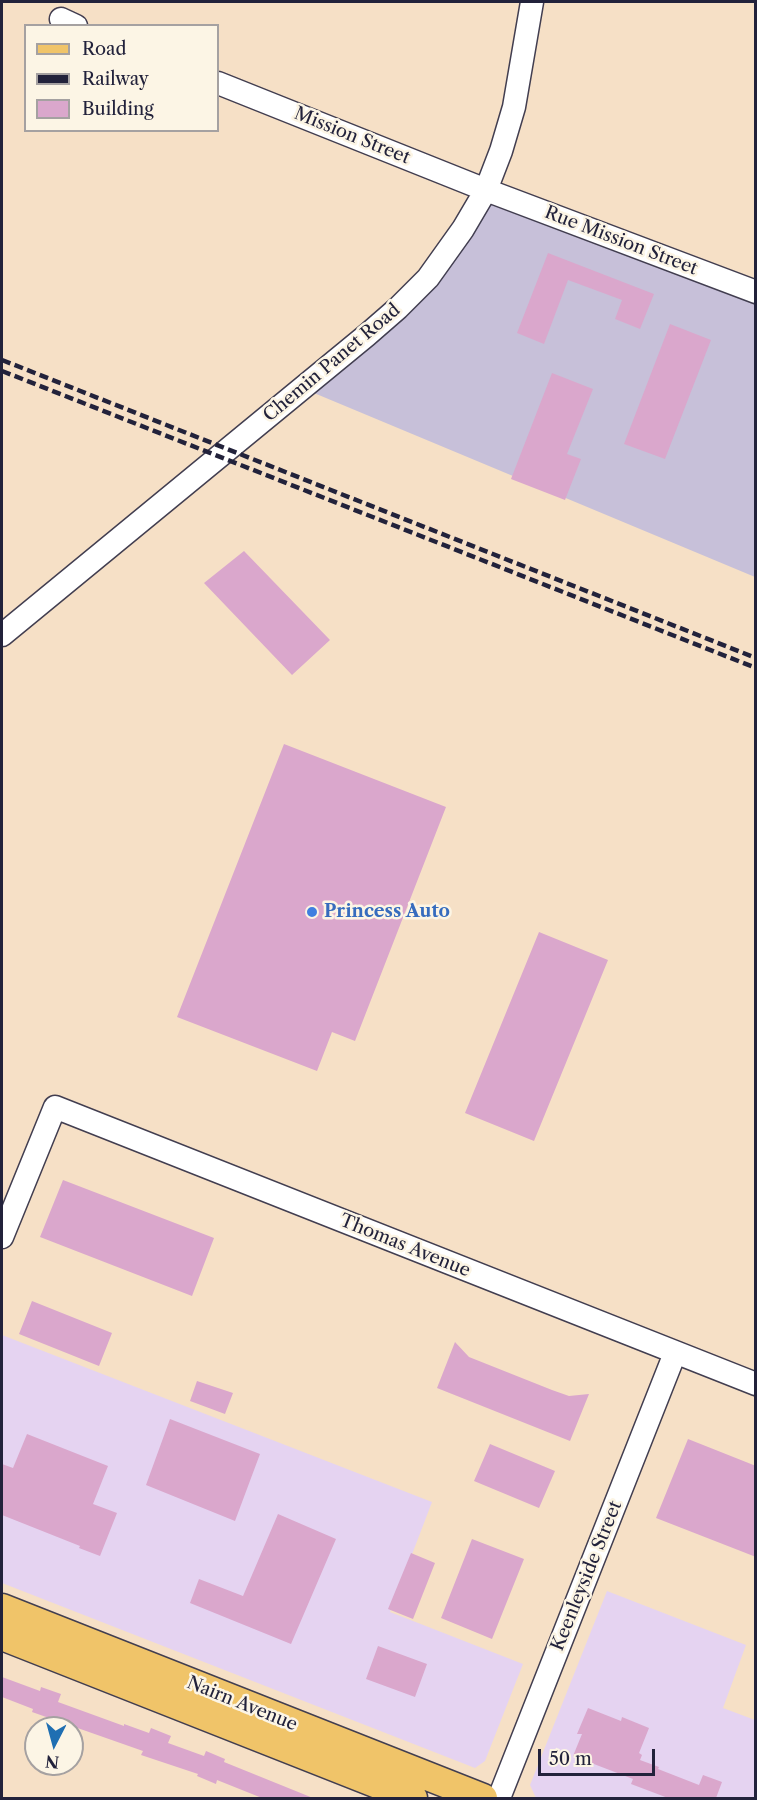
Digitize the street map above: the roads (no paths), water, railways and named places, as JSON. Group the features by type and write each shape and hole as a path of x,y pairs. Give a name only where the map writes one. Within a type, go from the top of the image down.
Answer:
{"main road":[{"name":"Nairn Avenue","path":"2,1608 78,1652 275,1731 483,1798"},
{"name":"Nairn Avenue","path":"2,1635 78,1652"},
{"name":"Nairn Avenue","path":"275,1731 413,1798"}],"street":[{"name":"Chemin Panet Road","path":"2,635 398,308 428,278 464,229 486,190 501,151 514,107 532,2"},
{"name":"Mission Street","path":"219,82 486,190"},
{"name":"Rue Mission Street","path":"486,190 756,292"},
{"name":"Thomas Avenue","path":"2,1237 55,1107 756,1384"},
{"name":"Keenleyside Street","path":"499,1798 675,1353"}],"railway":[{"path":"2,360 756,658"},
{"path":"2,371 756,668"}],"place":[{"name":"Princess Auto","path":"312,912"}]}
